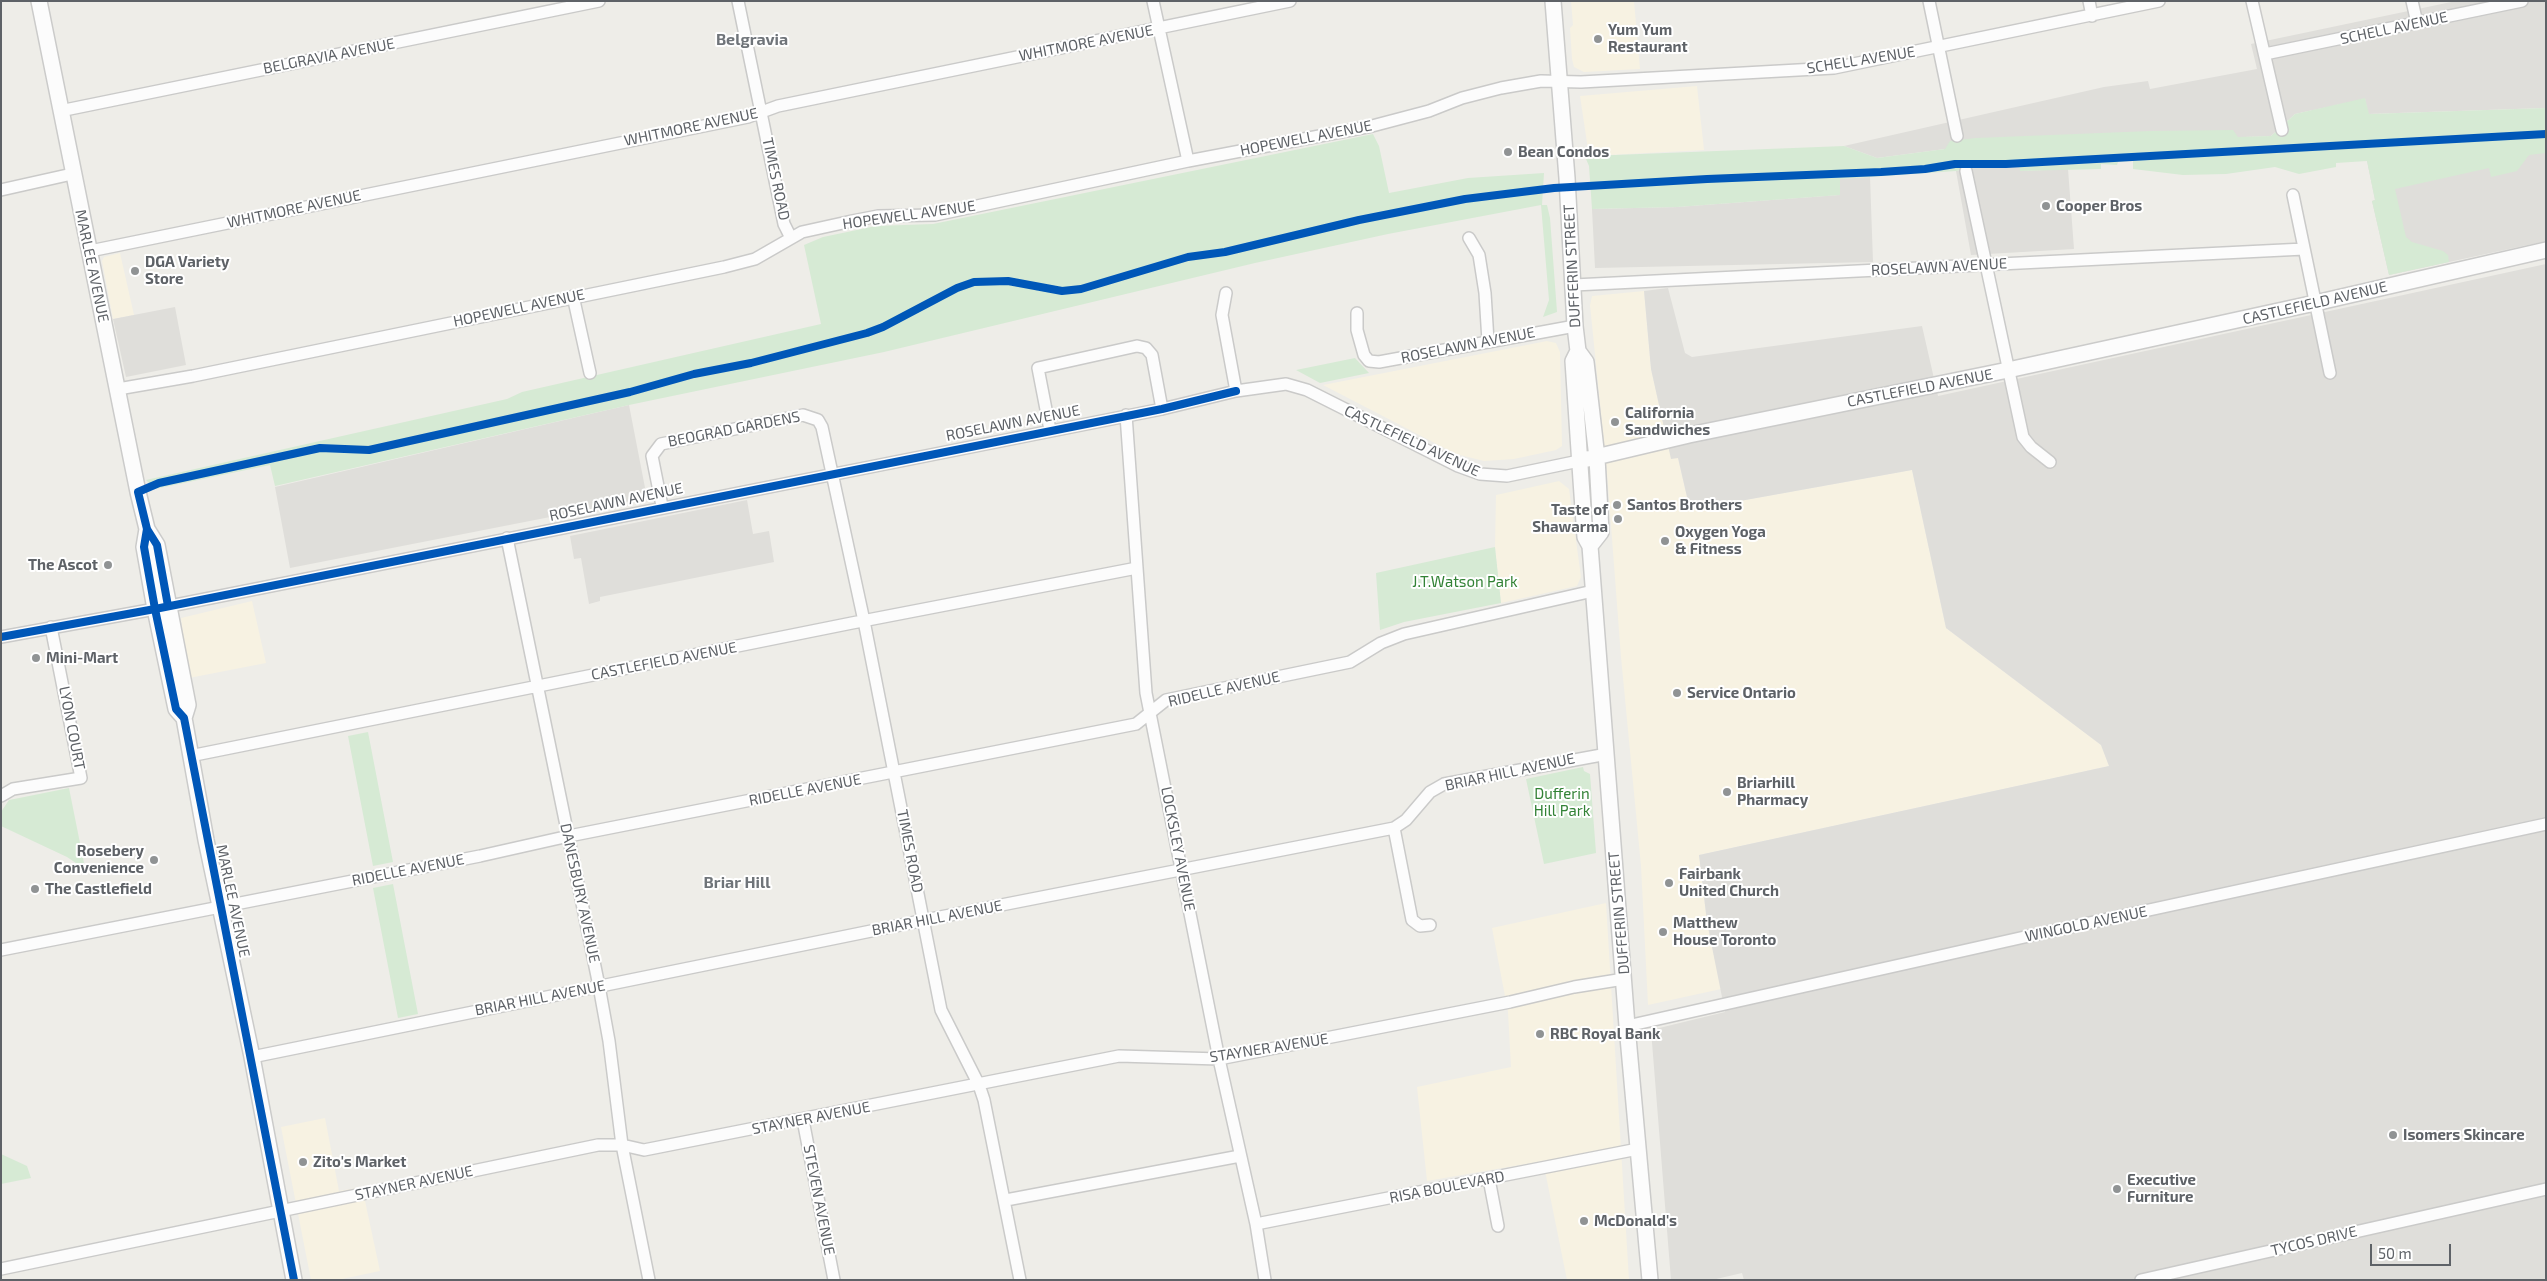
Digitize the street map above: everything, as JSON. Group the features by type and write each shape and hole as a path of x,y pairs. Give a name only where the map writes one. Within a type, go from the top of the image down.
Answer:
{"street":[{"name":"MARLEE AVENUE","path":"39,1 72,174 90,251 147,529 144,547 188,705 184,718 190,756 252,1057 294,1280"},
{"name":"BELGRAVIA AVENUE","path":"60,110 599,1"},
{"name":"TIMES ROAD","path":"738,1 784,224 791,238"},
{"path":"1153,1 1188,161"},
{"name":"WHITMORE AVENUE","path":"90,251 748,117 778,106 1290,1"},
{"name":"DUFFERIN STREET","path":"1553,1 1574,285 1575,326 1578,351 1586,362 1597,458 1601,532 1590,546"},
{"path":"1929,1 1957,136"},
{"path":"2089,1 2092,16"},
{"name":"SCHELL AVENUE","path":"1558,81 1581,82 1834,68 2160,1"},
{"path":"2252,1 2282,130"},
{"path":"2412,1 2417,23"},
{"name":"SCHELL AVENUE","path":"2265,54 2522,1"},
{"name":"HOPEWELL AVENUE","path":"118,389 193,376 573,296 755,260 782,246 802,232 852,221 878,216 936,214 1188,161 1372,126 1429,111 1479,92 1537,81 1558,81"},
{"path":"1966,171 2023,437 2030,447 2050,462"},
{"path":"1,190 72,174"},
{"path":"2293,195 2330,373"},
{"path":"1469,238 1479,255 1485,293 1488,341"},
{"name":"ROSELAWN AVENUE","path":"1574,285 2304,248"},
{"name":"CASTLEFIELD AVENUE","path":"1307,390 1458,466 1480,474 1507,476 1597,458 1689,435 2008,370 2316,303 2546,250"},
{"path":"1226,293 1222,315 1236,391"},
{"path":"573,296 590,373"},
{"name":"ROSELAWN AVENUE","path":"1357,313 1357,330 1364,355 1370,361 1379,362 1575,326"},
{"path":"1050,430 1038,368 1142,347 1150,351 1152,355 1162,409"},
{"name":"DUFFERIN STREET","path":"1578,351 1573,361 1579,462 1585,536 1590,546 1627,1026 1650,1280"},
{"name":"ROSELAWN AVENUE","path":"1,637 162,607 1126,414 1162,409 1236,391 1286,384 1307,390"},
{"name":"BEOGRAD GARDENS","path":"662,506 652,456 661,444 803,414 818,420 825,435 832,473"},
{"name":"LOCKSLEY AVENUE","path":"1126,414 1146,693 1219,1059 1256,1224 1265,1280"},
{"name":"TIMES ROAD","path":"832,473 864,621 941,1010 979,1085 1006,1200 1020,1280"},
{"name":"DANESBURY AVENUE","path":"507,538 599,986 609,1041 622,1145 649,1280"},
{"name":"CASTLEFIELD AVENUE","path":"190,756 1137,568"},
{"name":"RIDELLE AVENUE","path":"1,950 1136,724 1166,700 1350,662 1381,644 1404,634 1593,591"},
{"name":"LYON COURT","path":"1,796 13,789 82,778 51,627"},
{"name":"BRIAR HILL AVENUE","path":"252,1057 924,920 1394,828 1406,820 1430,792 1444,784 1607,754"},
{"name":"WINGOLD AVENUE","path":"1627,1026 2020,938 2546,824"},
{"path":"1394,828 1412,920 1420,926 1430,925"},
{"name":"STAYNER AVENUE","path":"1,1269 598,1145 622,1145 644,1150 1119,1056 1219,1059 1500,1004 1574,987 1624,979"},
{"name":"STEVEN AVENUE","path":"803,1120 834,1280"},
{"name":"RISA BOULEVARD","path":"1256,1224 1638,1149"},
{"path":"1006,1200 1240,1156"},
{"path":"1489,1179 1498,1226"},
{"name":"TYCOS DRIVE","path":"2141,1280 2546,1189"}],"shaded area":[{"path":"1571,1 1634,1 1640,69 1584,72 1574,67 1570,28 1573,25"},
{"path":"2456,1 2546,1 2546,108 2368,114 2365,99 2295,114 2271,136 1945,149 1877,158 1844,146 2104,87 2148,81 2150,89 2257,69 2251,44"},
{"path":"1697,86 1704,150 1589,156 1580,96"},
{"path":"2546,146 2546,241 2389,275 2372,201 2375,200 2367,161"},
{"path":"2020,165 2020,171 2068,169 2074,249 1971,255 1956,171 1976,167"},
{"path":"1870,177 1873,262 1595,268 1592,209 1677,207 1839,195 1839,179"},
{"path":"120,253 134,315 113,319 102,261 104,257"},
{"path":"2546,264 2546,1280 1744,1280 1742,1273 1712,1280 1671,1280 1651,1030 1725,1012 1707,922 1699,855 2109,766 2101,745 1946,628 1912,470 1690,510 1678,458 1671,459 1651,369 1644,291 1668,288 1685,353 1692,357 1922,326 1938,396"},
{"path":"1644,291 1651,369 1671,458 1678,458 1690,510 1912,470 1946,628 2101,745 2109,766 1699,855 1707,922 1721,989 1648,1005 1641,866 1621,657 1607,473 1590,305 1592,296"},
{"path":"175,307 186,365 126,377 113,319"},
{"path":"1547,341 1556,343 1560,352 1562,446 1556,450 1514,459 1484,461 1456,454 1323,385"},
{"path":"629,405 647,498 290,568 275,487"},
{"path":"1559,481 1569,489 1581,577 1577,586 1501,603 1495,547 1496,495"},
{"path":"747,500 753,534 769,531 774,562 600,597 600,601 589,604 581,558 574,559 570,536"},
{"path":"252,601 266,663 189,678 181,618"},
{"path":"1606,903 1629,1280 1567,1280 1543,1161 1427,1181 1417,1087 1511,1067 1508,1012 1492,928"},
{"path":"325,1118 339,1191 362,1187 380,1271 337,1280 311,1280 281,1127"}],"green space":[{"path":"2365,98 2369,114 2546,108 2546,153 2529,155 2517,171 2491,177 2489,168 2395,189 2406,237 2412,242 2443,251 2448,255 2449,262 2389,275 2372,201 2375,200 2367,161 2336,163 2336,167 2299,174 2275,167 2226,174 2183,175 2133,169 2133,161 2118,162 2117,165 2101,164 2101,169 2020,171 2019,165 1976,167 1956,171 1840,179 1840,195 1677,207 1592,209 1589,166 1586,159 1589,156 1844,146 1877,158 1945,149 1950,141 1976,138 2150,131 2233,130 2238,137 2271,136 2295,114"},
{"path":"1373,134 1379,146 1389,193 1468,178 1544,173 1542,205 1547,205 1550,218 1557,312 1543,317 1549,300 1541,205 1388,234 1255,263 884,352 629,405 275,486 270,465 155,489 146,480 507,399 522,392 821,324 804,245 823,237 876,226 933,224"},
{"path":"1355,358 1369,373 1320,383 1296,370"},
{"name":"J.T.Watson Park","path":"1495,547 1501,603 1404,622 1380,630 1376,573"},
{"path":"368,732 393,862 373,866 348,736"},
{"name":"Dufferin Hill Park","path":"1583,767 1584,771 1590,774 1596,853 1544,864 1526,779"},
{"path":"69,788 85,869 67,857 1,826 1,812 9,800"},
{"path":"393,884 418,1014 398,1018 373,888"},
{"path":"1,1154 27,1166 31,1178 1,1184"}],"cycle path":[{"path":"168,606 157,545 147,529 138,492 159,483 320,448 369,450 630,392 694,374 751,363 867,333 883,327 957,288 974,282 1008,281 1062,291 1081,289 1188,257 1225,252 1359,220 1465,199 1554,188 1707,179 1881,172 1925,169 1955,164 2006,164 2546,134"},
{"path":"1,637 155,609 1162,409 1236,391"},
{"path":"147,529 144,547 155,609 176,709 184,718 294,1280"}],"place":[{"name":"Yum Yum Restaurant","path":"1598,39"},
{"name":"Bean Condos","path":"1508,152"},
{"name":"Cooper Bros","path":"2046,206"},
{"name":"DGA Variety Store","path":"135,271"},
{"name":"California Sandwiches","path":"1615,422"},
{"name":"Santos Brothers","path":"1617,505"},
{"name":"Taste of Shawarma","path":"1618,519"},
{"name":"Oxygen Yoga & Fitness","path":"1665,541"},
{"name":"The Ascot","path":"108,565"},
{"name":"Mini-Mart","path":"36,658"},
{"name":"Service Ontario","path":"1677,693"},
{"name":"Briarhill Pharmacy","path":"1727,792"},
{"name":"Rosebery Convenience","path":"154,860"},
{"name":"Fairbank United Church","path":"1669,883"},
{"name":"The Castlefield","path":"35,889"},
{"name":"Matthew House Toronto","path":"1663,932"},
{"name":"RBC Royal Bank","path":"1540,1034"},
{"name":"Isomers Skincare","path":"2393,1135"},
{"name":"Zito's Market","path":"303,1162"},
{"name":"Executive Furniture","path":"2117,1189"},
{"name":"McDonald's","path":"1584,1221"}],"district":[{"name":"Belgravia","path":"752,40"},
{"name":"Briar Hill","path":"737,883"}]}
